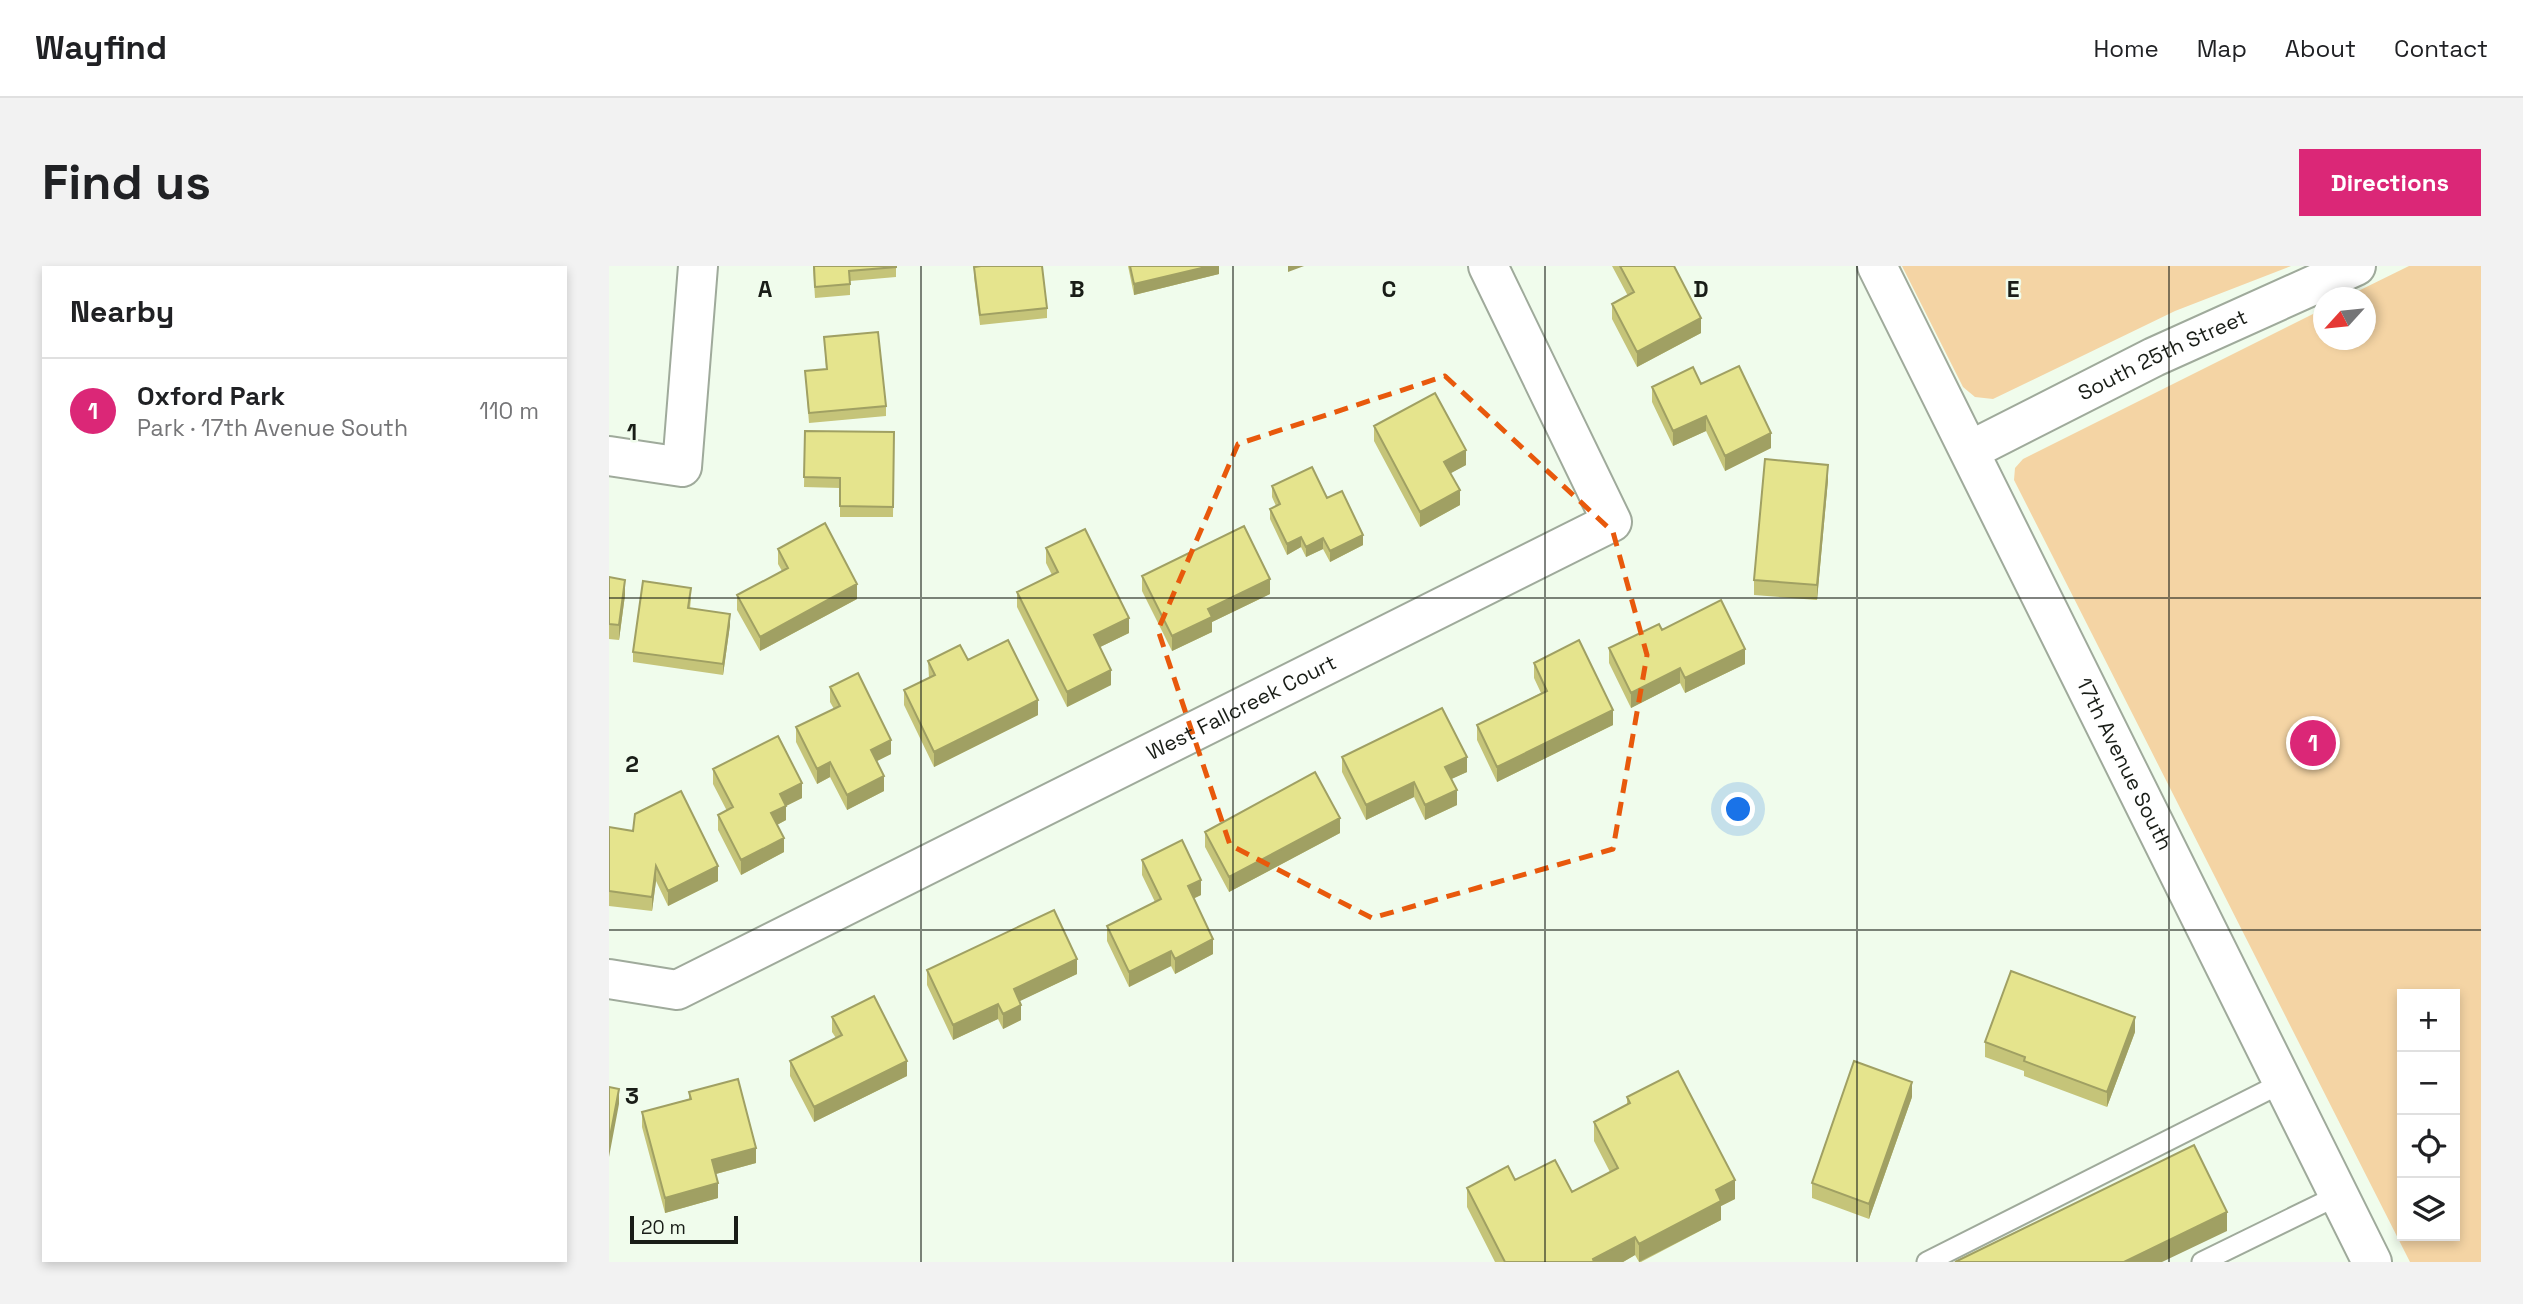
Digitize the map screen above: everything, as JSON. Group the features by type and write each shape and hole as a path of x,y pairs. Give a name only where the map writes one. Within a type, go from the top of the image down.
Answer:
{"street":[{"path":"609,456 682,467 698,266"},
{"name":"West Fallcreek Court","path":"609,979 677,990 1612,522 1488,266"},
{"name":"17th Avenue South","path":"1877,266 1971,450 2372,1262"},
{"name":"South 25th Street","path":"1971,450 2154,357 2356,266"}],"lane":[{"path":"1927,1262 2284,1082"},
{"path":"2202,1262 2339,1195"}],"highlighted area":[{"path":"1445,376 1613,532 1647,655 1613,849 1372,918 1230,845 1158,630 1238,444"}],"shaded area":[{"path":"1902,266 2291,266 2175,311 1993,399 1975,397 1963,387"},
{"path":"2409,266 2481,266 2481,1262 2410,1262 2399,1241 2460,1241 2460,989 2397,989 2397,1236 2014,480 2015,468 2023,459 2313,314 2313,350 2376,350 2376,287 2366,287"}],"building":[{"path":"814,266 896,267 849,271 850,284 815,287"},
{"path":"1042,266 1047,308 980,315 974,267"},
{"path":"1130,266 1210,266 1134,284"},
{"path":"1620,266 1674,266 1701,318 1637,352 1612,304 1634,292"},
{"path":"878,332 886,406 809,413 805,371 827,369 824,337"},
{"path":"1739,366 1771,433 1725,456 1706,416 1673,431 1652,387 1693,367 1701,384"},
{"path":"1435,393 1466,450 1444,462 1460,490 1420,512 1374,426"},
{"path":"805,431 894,432 893,507 840,506 840,478 804,477"},
{"path":"1765,459 1828,465 1817,585 1754,580"},
{"path":"1312,467 1327,498 1342,491 1363,535 1330,551 1323,538 1306,547 1301,537 1287,544 1270,509 1280,504 1272,486"},
{"path":"825,523 857,584 760,637 737,595 788,568 778,549"},
{"path":"1244,526 1270,579 1208,609 1212,617 1172,636 1142,576"},
{"path":"1085,529 1129,618 1094,635 1111,670 1067,692 1017,592 1058,572 1046,548"},
{"path":"609,577 625,580 619,625 609,624"},
{"path":"643,581 691,588 688,608 730,614 723,664 633,652"},
{"path":"1721,600 1745,649 1685,678 1680,668 1631,693 1609,648 1659,624 1662,630"},
{"path":"1008,640 1038,700 934,752 904,690 935,675 928,661 960,645 968,660"},
{"path":"1579,640 1613,710 1497,767 1477,725 1547,691 1534,663"},
{"path":"858,673 891,740 871,750 884,776 847,795 830,762 817,769 796,727 840,706 830,687"},
{"path":"1442,708 1467,757 1445,767 1457,790 1425,805 1414,782 1366,805 1342,757"},
{"path":"778,736 802,783 780,794 786,806 771,813 784,838 741,860 718,815 733,807 713,769"},
{"path":"1315,772 1340,818 1229,877 1205,832"},
{"path":"681,791 718,866 668,891 656,866 652,897 609,891 609,827 633,831 635,814"},
{"path":"1182,840 1201,880 1188,886 1213,939 1175,959 1171,951 1129,972 1107,926 1161,899 1142,860"},
{"path":"1054,910 1077,959 1014,989 1021,1005 1003,1014 998,1004 953,1025 927,970"},
{"path":"2011,971 2135,1017 2107,1092 2024,1061 2025,1057 1985,1042"},
{"path":"874,996 907,1061 814,1107 790,1061 842,1035 832,1017"},
{"path":"1854,1061 1912,1082 1869,1204 1812,1183"},
{"path":"1678,1071 1735,1180 1716,1190 1721,1201 1639,1244 1635,1237 1593,1259 1594,1262 1505,1262 1467,1188 1508,1166 1515,1180 1555,1160 1572,1192 1618,1168 1594,1122 1630,1103 1627,1097"},
{"path":"738,1079 756,1148 712,1160 718,1183 665,1198 642,1112 691,1099 689,1092"},
{"path":"609,1087 619,1089 609,1142"},
{"path":"2194,1145 2227,1212 2124,1262 1955,1262"}],"place":[{"name":"Oxford Park","path":"2313,743"}]}
